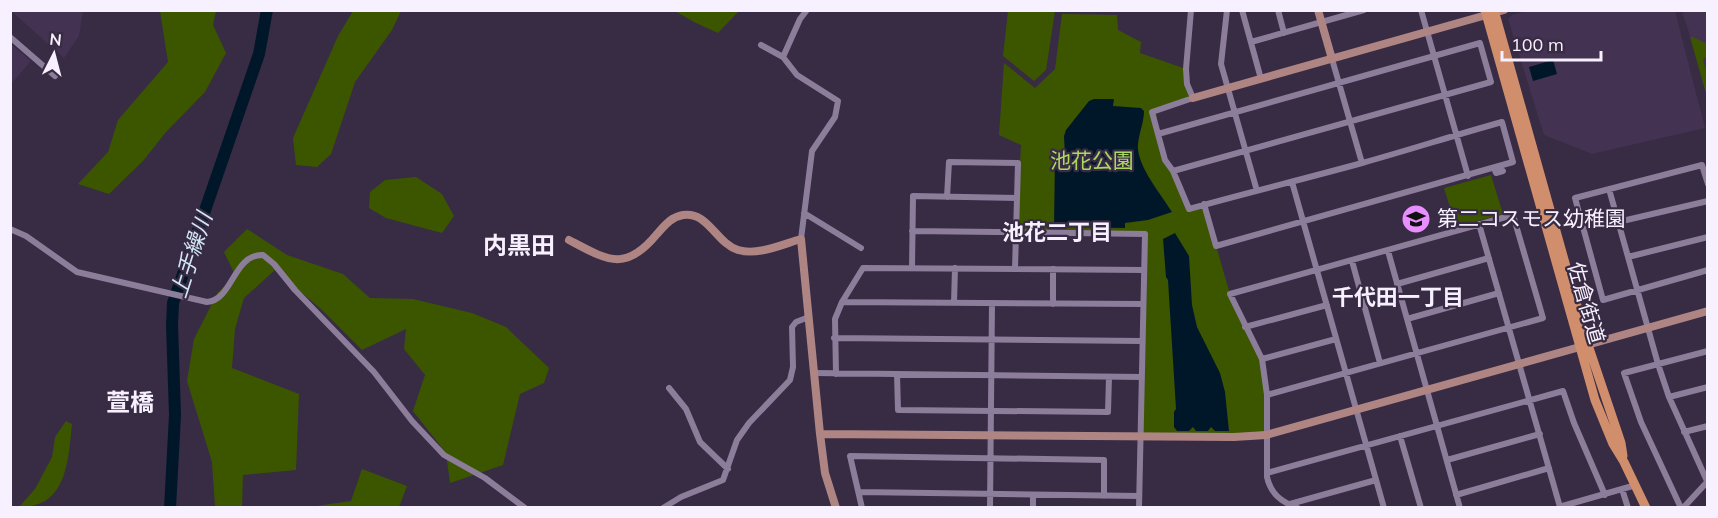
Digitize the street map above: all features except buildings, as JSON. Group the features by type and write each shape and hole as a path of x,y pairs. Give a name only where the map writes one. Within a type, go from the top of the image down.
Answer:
{"main road":[{"name":"佐倉街道","path":"1492,12 1584,346 1595,400 1613,444 1646,507"}],"street":[{"path":"783,57 800,19 807,10"},
{"path":"1191,10 1186,69 1187,84 1193,98"},
{"path":"1227,10 1221,64 1257,191"},
{"path":"1242,10 1261,79"},
{"path":"1278,10 1284,33"},
{"path":"1318,10 1362,163"},
{"path":"1251,42 1364,10"},
{"path":"1421,10 1468,176"},
{"path":"1204,204 1216,246 1513,162 1502,122 1362,163 1204,204 1189,209 1173,171 1165,160 1152,112 1193,98 1492,12"},
{"path":"10,37 55,76"},
{"path":"1158,134 1480,43 1491,82 1173,171"},
{"path":"761,45 783,57 797,75 838,100 835,117 812,151 801,239 825,473 836,507"},
{"path":"947,197 948,162 1018,162 1015,269"},
{"path":"1707,184 1705,169 1702,165 1575,198 1603,300 1707,270"},
{"path":"1494,168 1496,173 1503,171"},
{"path":"1292,182 1384,507"},
{"path":"1609,189 1636,291 1658,364 1669,397 1707,481 1682,507 1641,422 1624,373 1658,364 1707,351"},
{"path":"912,268 913,196 1017,198"},
{"path":"1618,222 1707,201"},
{"path":"804,213 861,248"},
{"path":"569,240 616,261 639,252 674,217 684,215 694,215 704,220 728,245 739,250 751,252 801,239"},
{"path":"1267,395 1543,318 1513,215 1230,294 1262,359 1267,395 1266,435 1269,489 1285,505 1298,507"},
{"path":"1479,224 1559,507 1636,485"},
{"path":"10,229 26,236 77,272 207,302 218,299 244,262 250,257 263,255 374,372 412,422 444,455 476,472 525,507"},
{"path":"912,231 1145,234 1142,341 1145,436 1139,507"},
{"path":"1628,257 1707,237"},
{"path":"1388,250 1460,507"},
{"path":"1397,284 1489,258"},
{"path":"1352,261 1380,363"},
{"path":"836,374 835,319 842,302 863,268 1144,270"},
{"path":"954,303 955,268"},
{"path":"1053,269 1053,304"},
{"path":"1407,319 1499,292"},
{"path":"842,302 1143,304"},
{"path":"990,507 992,303"},
{"path":"1245,327 1327,305"},
{"path":"820,434 1234,437 1266,435 1707,311"},
{"path":"663,507 687,494 720,482 728,469 737,440 749,423 790,380 793,367 792,327 796,322 809,317"},
{"path":"834,338 1142,341"},
{"path":"1262,359 1336,339"},
{"path":"814,373 1142,377"},
{"path":"897,374 898,410 1108,412 1108,377"},
{"path":"1669,397 1707,387"},
{"path":"669,388 686,409 700,442 728,469"},
{"path":"1267,473 1563,391 1605,495"},
{"path":"1684,432 1707,426"},
{"path":"1446,460 1540,434"},
{"path":"1400,436 1421,507"},
{"path":"862,507 849,456 1104,460 1104,496"},
{"path":"1456,495 1549,468"},
{"path":"1285,505 1376,480"},
{"path":"1622,489 1628,507"},
{"path":"859,492 1139,496"},
{"path":"1033,495 1033,507"}],"shaded area":[{"path":"11,11 83,11 79,36 64,58"},
{"path":"1527,11 1675,11 1705,128 1592,154 1544,135 1508,19 1512,15"},
{"path":"1682,11 1707,11 1707,90"},
{"path":"11,44 31,61 11,84"}],"green space":[{"path":"160,11 216,11 213,25 226,53 205,92 166,132 143,161 109,194 78,184 108,152 118,120 168,62"},
{"path":"353,11 401,11 392,30 355,82 331,154 317,167 296,165 293,138 338,36"},
{"path":"675,11 739,11 718,33"},
{"path":"1008,11 1055,11 1046,70 1034,81 1003,56"},
{"name":"池花公園","path":"1062,14 1117,15 1118,30 1141,42 1140,53 1186,69 1192,100 1156,111 1160,138 1172,172 1189,208 1204,204 1230,294 1262,359 1266,435 1140,436 1145,234 1016,233 1021,145 999,135 1004,63 1035,88 1055,69"},
{"path":"1690,37 1707,44 1707,57 1703,59 1707,75 1707,97"},
{"path":"1491,175 1503,214 1456,227 1444,188"},
{"path":"416,177 442,194 454,216 442,233 386,218 369,208 370,192 385,180"},
{"path":"247,229 287,255 343,274 370,298 413,299 472,313 506,327 549,368 544,383 520,394 503,465 450,483 446,453 413,411 425,375 404,349 406,329 362,350 321,309 275,270 244,298 235,329 232,368 299,394 296,470 243,475 242,508 215,507 212,462 187,381 194,339 218,292 236,277 224,252"},
{"path":"66,421 72,424 69,453 62,480 56,491 47,500 35,505 19,507 35,489 52,457 55,437"},
{"path":"362,469 407,486 399,507 309,507 351,501"}],"water":[{"path":"1553,60 1557,74 1533,81 1529,67"},
{"path":"1114,99 1113,106 1141,108 1144,111 1138,152 1145,170 1172,212 1148,220 1125,223 1125,228 1054,227 1055,156 1065,157 1066,130 1089,101"},
{"path":"1175,233 1189,256 1192,305 1197,327 1220,373 1225,392 1229,431 1215,431 1211,427 1208,431 1196,431 1193,427 1189,431 1177,431 1174,427 1176,409 1168,280 1163,239"}],"waterway":[{"name":"上手繰川","path":"170,508 175,415 173,303 259,54 267,10"}],"place":[{"name":"第二コスモス幼稚園","path":"1416,219"}],"district":[{"name":"池花二丁目","path":"1057,232"},
{"name":"内黒田","path":"519,246"},
{"name":"千代田一丁目","path":"1398,297"},
{"name":"萱橋","path":"130,403"}]}
